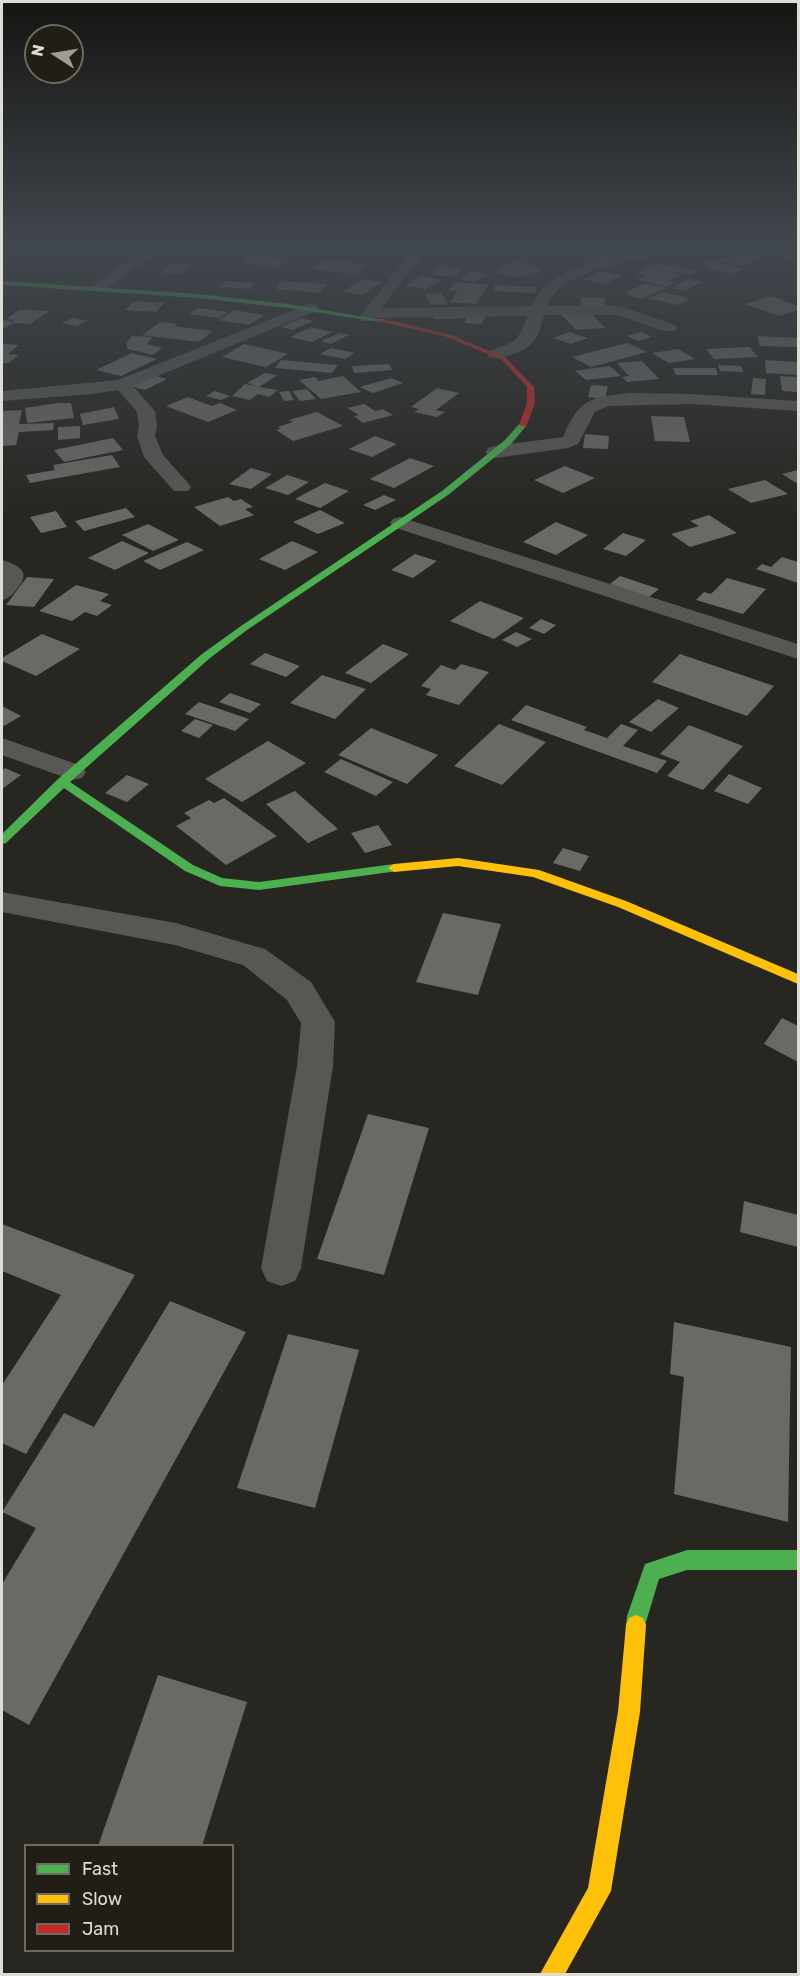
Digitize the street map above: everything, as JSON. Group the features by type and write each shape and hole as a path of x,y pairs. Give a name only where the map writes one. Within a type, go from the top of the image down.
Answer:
{"main road":[{"path":"2,840 67,776 241,630 468,477 523,425 532,403 530,384 514,366 495,354 450,339"},
{"path":"67,776 189,868 220,882 259,886 390,868 458,862 535,873 622,904 798,978"},
{"path":"552,1974 599,1891 629,1712 638,1616 652,1571 687,1560 798,1560"}],"street":[{"path":"2,396 92,389 122,384 233,339"},
{"path":"495,354 519,346 527,339"},
{"path":"122,384 146,411 147,436 154,457 181,487"},
{"path":"495,452 561,444 571,440 584,412 595,404 612,400 697,399 798,405"},
{"path":"400,523 798,652"},
{"path":"2,567 13,573 13,580 2,593"},
{"path":"2,746 67,776"},
{"path":"2,902 176,934 254,957 299,991 318,1022 315,1066 281,1268"}],"building":[{"path":"130,339 150,339 147,344 162,348 153,355 128,349 126,344"},
{"path":"176,339 203,339 199,342"},
{"path":"300,339 318,339 312,342"},
{"path":"325,339 341,339 331,344 321,341"},
{"path":"557,339 585,339 571,344"},
{"path":"758,339 798,339 798,347 760,346"},
{"path":"627,343 647,352 591,367 572,357"},
{"path":"2,344 19,345 8,354 18,355 9,363 2,363"},
{"path":"244,344 288,354 266,367 222,357"},
{"path":"749,347 758,357 714,359 706,349"},
{"path":"331,348 355,353 345,359 320,354"},
{"path":"678,349 695,359 669,363 652,353"},
{"path":"132,353 157,359 121,376 96,370"},
{"path":"281,360 338,365 332,373 275,368"},
{"path":"765,360 798,362 798,375 766,373"},
{"path":"642,361 659,379 627,382 622,377 629,376 617,363"},
{"path":"389,364 392,370 354,373 352,366"},
{"path":"718,365 741,366 743,372 720,371"},
{"path":"610,366 621,376 586,380 575,371"},
{"path":"673,368 716,368 718,375 676,375"},
{"path":"265,373 278,375 259,387 278,390 269,397 258,394 250,400 232,396 245,384 256,386 247,383"},
{"path":"152,375 167,379 145,390 131,386"},
{"path":"343,376 361,392 321,399 299,380 315,377 319,381"},
{"path":"780,376 798,377 798,392 782,391"},
{"path":"391,378 403,383 373,393 360,387"},
{"path":"753,378 766,379 765,395 751,394"},
{"path":"591,385 608,386 605,399 588,397"},
{"path":"437,388 459,393 436,410 445,412 437,417 414,412 419,409 411,407"},
{"path":"307,389 316,399 300,401 292,391"},
{"path":"215,391 230,396 221,400 206,396"},
{"path":"289,391 294,400 284,401 279,392"},
{"path":"188,397 212,406 220,403 237,410 208,422 166,406"},
{"path":"71,403 74,418 27,423 25,408"},
{"path":"364,404 375,411 383,409 393,415 363,423 354,416 359,415 347,408"},
{"path":"114,407 119,419 83,425 80,414"},
{"path":"22,410 19,424 54,423 53,430 19,432 16,445 2,446 2,411"},
{"path":"317,412 343,426 293,441 276,430 281,429 278,427 293,422 289,420"},
{"path":"651,416 684,417 690,442 655,441"},
{"path":"80,426 80,438 58,440 58,427"},
{"path":"585,434 609,436 608,449 583,448"},
{"path":"375,436 397,444 372,457 349,449"},
{"path":"113,438 123,450 64,462 54,450"},
{"path":"112,455 120,467 30,483 26,475 55,470 53,465"},
{"path":"410,458 434,466 394,488 370,479"},
{"path":"565,466 595,478 563,493 534,480"},
{"path":"251,468 272,474 251,489 229,484"},
{"path":"798,470 798,484 782,474"},
{"path":"287,475 309,482 288,495 265,488"},
{"path":"765,480 788,494 751,503 728,489"},
{"path":"325,483 349,491 320,508 295,499"},
{"path":"384,495 396,500 375,510 363,505"},
{"path":"228,497 234,501 241,499 253,507 245,509 254,515 220,526 194,507"},
{"path":"126,508 135,517 84,531 75,521"},
{"path":"320,510 345,523 318,534 293,522"},
{"path":"56,511 67,527 41,533 30,517"},
{"path":"709,515 737,533 690,547 671,534 699,526 690,521"},
{"path":"556,522 588,535 556,555 523,542"},
{"path":"148,524 179,540 153,551 122,535"},
{"path":"623,533 646,540 626,556 603,549"},
{"path":"122,541 149,553 115,570 88,558"},
{"path":"292,541 318,552 285,570 259,559"},
{"path":"187,542 204,550 160,570 143,561"},
{"path":"415,554 437,561 413,578 391,570"},
{"path":"782,557 798,562 798,583 756,569 762,564 771,567"},
{"path":"620,576 659,589 649,597 610,584"},
{"path":"27,577 54,579 34,607 6,605"},
{"path":"727,578 766,589 743,614 696,600 704,592 711,594"},
{"path":"76,585 109,594 100,601 112,605 97,616 85,612 72,621 39,611"},
{"path":"480,601 524,618 494,639 450,621"},
{"path":"541,619 556,625 544,634 529,628"},
{"path":"516,632 532,639 517,647 502,640"},
{"path":"42,634 80,649 36,676 2,661 2,658"},
{"path":"383,644 409,654 371,683 345,673"},
{"path":"265,653 300,666 286,677 250,664"},
{"path":"680,654 774,686 747,716 652,682"},
{"path":"461,664 489,672 459,705 426,695 431,689 421,686 441,665 455,670"},
{"path":"322,675 366,689 335,719 290,703"},
{"path":"230,693 261,704 250,713 219,702"},
{"path":"658,699 679,708 651,732 629,722"},
{"path":"199,702 249,719 235,731 185,714"},
{"path":"526,705 587,727 584,730 607,738 621,724 638,730 623,746 667,761 657,773 511,720"},
{"path":"2,706 21,716 2,727"},
{"path":"195,719 213,725 199,738 181,731"},
{"path":"499,724 546,742 502,785 454,766"},
{"path":"689,725 743,746 703,790 667,776 680,762 660,754"},
{"path":"371,728 438,755 407,784 338,755"},
{"path":"268,741 306,763 242,802 205,779"},
{"path":"341,759 393,782 376,796 324,772"},
{"path":"5,768 21,775 2,789 2,771"},
{"path":"729,774 762,788 748,804 714,791"},
{"path":"127,775 149,784 127,802 105,793"},
{"path":"295,791 338,829 308,843 266,804"},
{"path":"224,798 277,836 226,865 176,826 191,818 184,813 209,800 214,803"},
{"path":"378,825 392,845 365,853 351,833"},
{"path":"563,848 589,856 580,871 553,863"},
{"path":"443,913 501,924 478,995 416,982"},
{"path":"782,1018 798,1026 798,1062 764,1044"},
{"path":"368,1114 429,1128 384,1275 317,1259"},
{"path":"744,1201 798,1215 798,1247 740,1232"},
{"path":"2,1224 135,1275 26,1454 2,1443 2,1385 61,1295 2,1271"},
{"path":"170,1301 246,1332 29,1725 2,1710 2,1584 36,1528 2,1512 64,1413 94,1427"},
{"path":"674,1322 791,1347 788,1522 674,1494 684,1377 670,1374"},
{"path":"288,1334 359,1350 315,1508 237,1488"},
{"path":"158,1675 247,1702 203,1844 99,1844"}],"traffic: fast":[{"path":"2,840 91,756 206,656 445,493 508,442 523,425"},
{"path":"62,781 189,868 220,882 259,886 394,868"},
{"path":"636,1625 652,1571 687,1560 798,1560"}],"traffic: slow":[{"path":"394,868 458,862 535,873 622,904 798,979"},
{"path":"552,1974 599,1891 629,1712 636,1625"}],"traffic: jam":[{"path":"457,339 504,359 530,387 531,403 523,425"}]}
